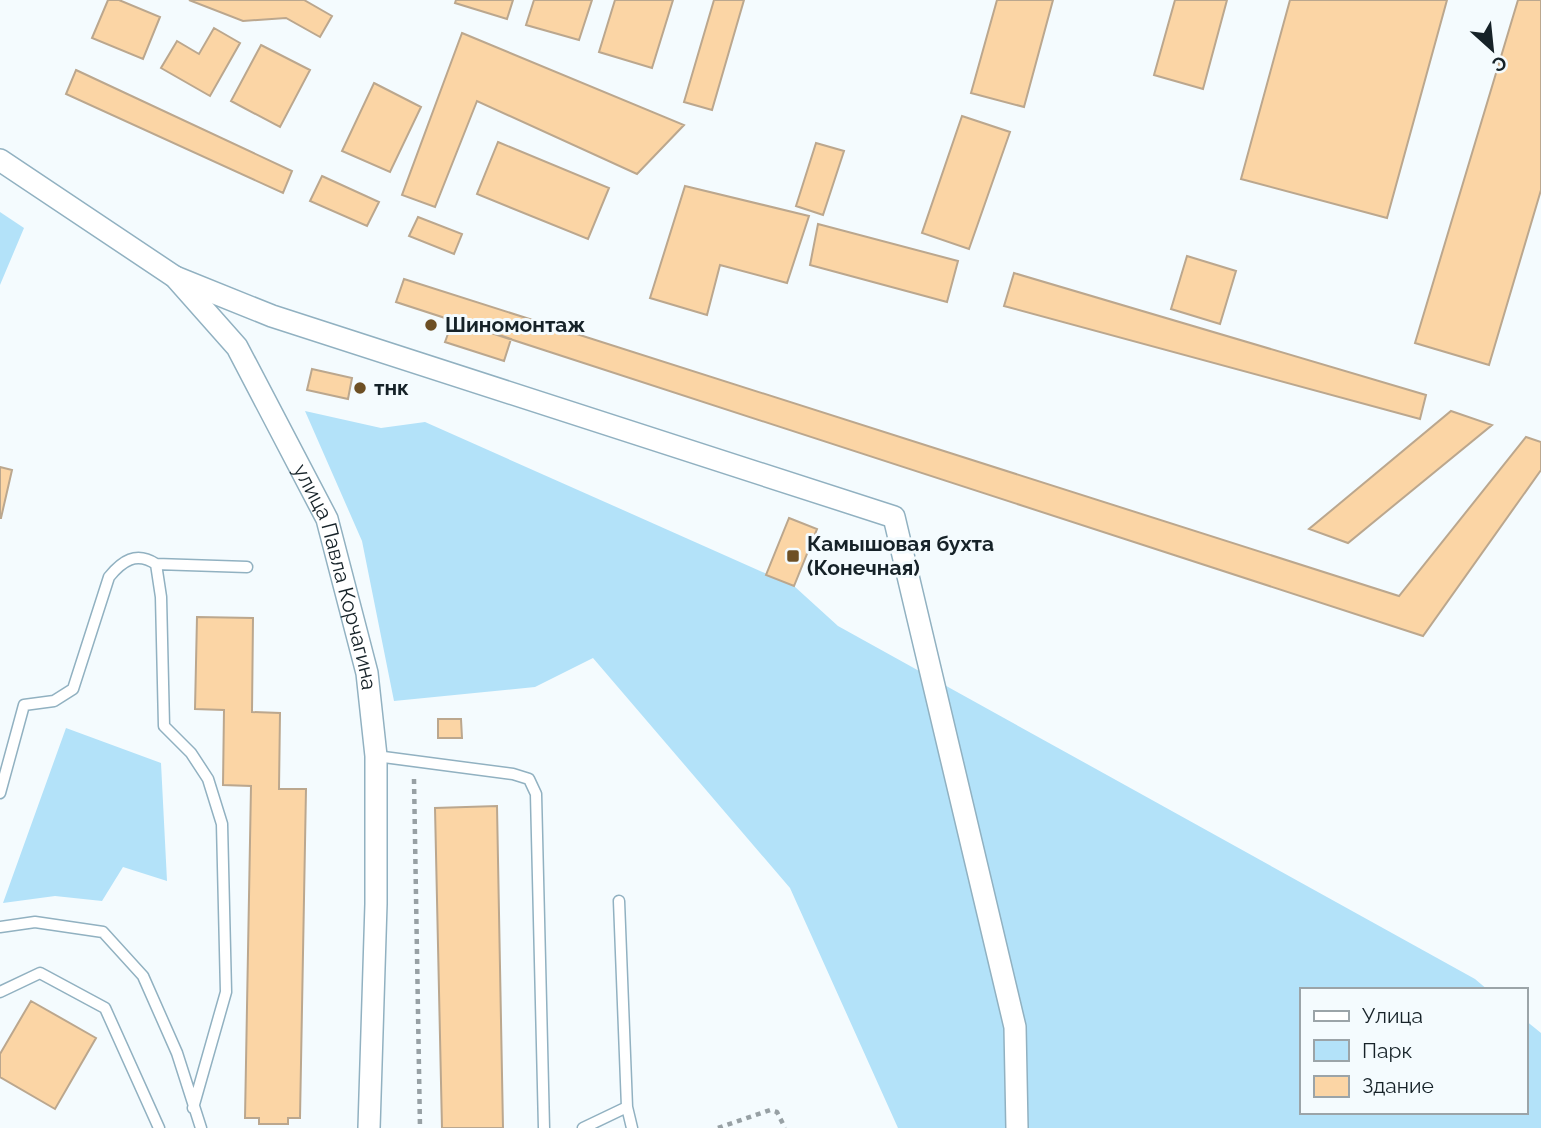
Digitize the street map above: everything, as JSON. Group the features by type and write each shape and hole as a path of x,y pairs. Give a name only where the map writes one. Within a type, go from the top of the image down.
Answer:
{"street":[{"name":"улица Павла Корчагина","path":"0,160 175,277 237,347 327,519 367,673 376,756 376,904 369,1128"},
{"path":"175,277 272,316 894,517 1015,1027 1017,1128"}],"lane":[{"path":"0,793 24,705 54,701 73,689 108,577 119,564 134,557 156,564 247,567"},
{"path":"156,564 161,597 164,726 191,753 208,779 222,824 226,992 193,1108"},
{"path":"376,756 513,774 528,779 536,794 544,1128"},
{"path":"619,901 627,1107 632,1128"},
{"path":"0,927 36,922 103,932 143,976 177,1053 201,1128"},
{"path":"0,992 40,973 105,1008 159,1128"},
{"path":"583,1128 627,1107"}],"path":[{"path":"414,761 421,1128"},
{"path":"718,1128 770,1110 777,1112 785,1128"}],"green space":[{"path":"0,212 24,228 0,285"},
{"path":"305,411 381,428 425,422 794,586 838,626 1475,979 1486,988 1300,988 1300,1114 1527,1114 1527,1022 1541,1033 1541,1128 898,1128 790,888 593,658 535,687 394,701 362,541"},
{"path":"66,728 161,763 167,881 123,867 102,901 55,896 3,903"}],"building":[{"path":"108,0 119,0 160,17 143,59 92,38"},
{"path":"189,0 304,0 332,16 320,37 286,18 243,21"},
{"path":"456,0 513,0 507,19 455,3"},
{"path":"534,0 592,0 579,40 526,25"},
{"path":"615,0 673,0 652,68 599,52"},
{"path":"714,0 744,0 712,110 684,102"},
{"path":"997,0 1053,0 1024,107 971,93"},
{"path":"1175,0 1227,0 1203,89 1154,75"},
{"path":"1290,0 1447,0 1387,218 1241,179"},
{"path":"1518,0 1541,0 1541,190 1489,365 1415,343"},
{"path":"214,28 240,43 210,96 161,68 177,41 199,54"},
{"path":"462,33 684,125 637,174 477,101 435,207 402,195"},
{"path":"261,45 310,70 280,127 231,101"},
{"path":"76,70 292,171 283,193 66,94"},
{"path":"374,83 421,107 390,172 342,151"},
{"path":"962,116 1010,132 969,249 922,233"},
{"path":"498,142 609,188 588,239 477,194"},
{"path":"816,143 844,151 823,215 796,206"},
{"path":"322,176 379,202 367,226 310,201"},
{"path":"685,186 809,216 787,283 720,265 707,315 650,298"},
{"path":"418,217 462,234 454,254 409,236"},
{"path":"818,224 958,261 947,302 810,265"},
{"path":"1187,256 1236,271 1220,324 1171,309"},
{"path":"1014,273 1426,395 1420,419 1004,306"},
{"path":"404,279 1399,596 1526,437 1541,442 1541,470 1423,636 396,302"},
{"path":"453,320 511,339 504,361 445,342"},
{"path":"312,369 352,378 348,399 307,390"},
{"path":"1451,411 1492,425 1348,543 1309,529"},
{"path":"0,467 12,470 1,518 0,518"},
{"path":"789,518 817,529 794,586 766,575"},
{"path":"197,617 253,618 252,712 280,713 279,789 306,789 300,1118 288,1118 288,1124 259,1124 259,1118 245,1118 251,786 223,785 224,710 195,709"},
{"path":"438,719 461,719 462,738 438,738"},
{"path":"497,806 503,1128 442,1128 435,808"},
{"path":"31,1001 96,1038 55,1109 0,1077 0,1054"}],"place":[{"name":"Шиномонтаж","path":"431,325"},
{"name":"тнк","path":"360,388"},
{"name":"Камышовая бухта (Конечная)","path":"793,556"}]}
